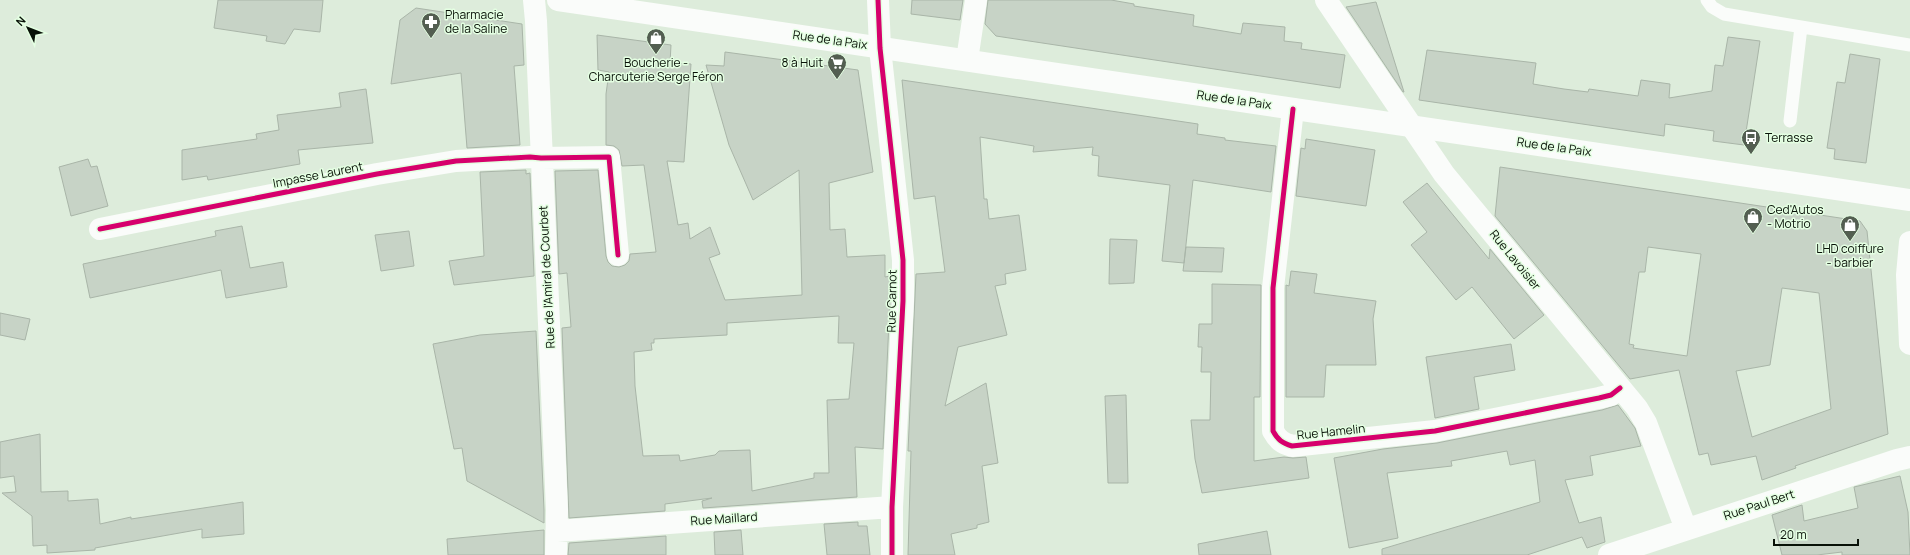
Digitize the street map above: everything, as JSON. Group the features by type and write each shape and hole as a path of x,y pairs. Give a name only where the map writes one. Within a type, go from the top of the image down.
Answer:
{"street":[{"name":"Rue de l'Amiral de Courbet","path":"534,0 550,335 557,531 556,555"},
{"name":"Rue de la Paix","path":"558,0 1910,200"},
{"name":"Rue Carnot","path":"878,0 880,48 903,260 903,301 892,507 892,555"},
{"path":"967,60 976,0"},
{"name":"Rue Lavoisier","path":"1326,0 1444,174 1637,408 1646,423 1686,529"},
{"name":"Rue Hamelin","path":"1293,109 1273,288 1273,431 1277,439 1284,444 1292,446 1435,431 1600,398 1611,395 1620,388"},
{"name":"Impasse Laurent","path":"100,229 377,174 456,160 530,157 609,157 618,255"},
{"path":"1910,242 1908,275 1910,344"},
{"name":"Rue Paul Bert","path":"1609,555 1910,457"},
{"name":"Rue Maillard","path":"557,531 892,507"}],"lane":[{"path":"1707,0 1712,7 1724,14 1910,45"},
{"path":"1790,121 1801,27"}],"building":[{"path":"218,0 323,0 320,32 294,29 285,44 266,41 267,36 214,28"},
{"path":"912,0 963,0 960,20 911,14"},
{"path":"988,0 1111,0 1134,4 1134,6 1194,15 1193,26 1241,34 1243,23 1285,27 1284,41 1302,43 1301,49 1345,55 1340,88 996,36 985,24"},
{"path":"1376,2 1404,92 1346,7"},
{"path":"416,8 522,24 524,65 514,66 520,145 467,148 461,73 391,84 400,20"},
{"path":"597,35 671,45 670,63 691,64 684,162 667,161 678,225 688,223 690,239 710,227 720,254 709,258 725,300 802,295 799,170 753,200 729,145 706,65 724,66 725,52 858,70 873,172 829,183 830,230 845,229 847,257 885,255 885,277 890,276 890,301 883,449 855,447 857,497 703,508 702,501 712,498 665,504 665,511 569,518 562,328 571,327 567,273 559,274 555,171 598,170 606,256 608,262 612,266 619,267 625,265 629,261 630,254 656,252 644,165 622,166 619,150 614,146 606,145 606,94 609,72 598,70","holes":["839,316 838,343 854,343 849,399 827,400 829,473 814,473 814,478 752,491 750,450 719,451 715,455 680,461 679,455 643,456 635,386 634,352 652,350 651,343 654,343 654,339 727,335 727,323"]},
{"path":"1728,37 1760,41 1744,145 1713,141 1714,131 1665,124 1664,136 1419,100 1427,50 1536,63 1533,84 1564,89 1588,92 1589,89 1638,96 1641,80 1670,84 1669,98 1712,91 1715,65 1723,66"},
{"path":"1850,54 1880,59 1866,163 1834,159 1835,149 1827,148 1837,82 1845,83"},
{"path":"902,80 1198,124 1197,134 1225,138 1225,140 1276,146 1271,192 1193,180 1184,263 1162,261 1170,185 1098,176 1099,156 1092,155 1093,147 1033,152 1034,146 980,137 984,199 987,199 989,219 1019,215 1026,270 1005,274 1006,284 995,286 1007,335 958,347 945,406 986,383 998,463 982,466 989,522 977,525 977,528 951,534 955,555 908,555 911,451 908,451 916,274 945,272 935,196 914,199"},
{"path":"366,89 373,143 298,150 300,164 208,180 207,176 182,180 182,150 257,139 256,134 279,130 277,115 341,107 339,93"},
{"path":"1306,139 1375,150 1366,206 1296,196 1301,148 1305,149"},
{"path":"88,159 91,167 97,166 108,206 71,216 59,167"},
{"path":"1500,167 1860,221 1867,231 1888,434 1795,466 1796,468 1762,480 1756,456 1711,465 1708,453 1699,455 1679,370 1630,379 1495,216","holes":["1648,247 1701,254 1687,356 1633,348 1634,345 1629,344 1639,272 1645,272","1782,288 1819,293 1831,409 1752,437 1736,371 1770,365"]},
{"path":"526,170 526,174 530,173 534,276 454,285 449,261 484,256 480,172"},
{"path":"1427,183 1489,259 1490,249 1544,315 1514,339 1472,287 1456,300 1411,245 1427,232 1403,202"},
{"path":"242,226 250,268 283,262 287,287 226,298 221,270 90,298 83,264 216,236 215,231"},
{"path":"409,231 414,266 381,271 375,235"},
{"path":"1110,239 1137,240 1134,283 1109,284"},
{"path":"1186,247 1224,248 1222,272 1183,271"},
{"path":"1291,271 1317,274 1314,293 1376,301 1373,319 1376,365 1326,365 1324,397 1286,397 1286,285 1289,286"},
{"path":"1212,284 1261,285 1260,397 1254,397 1254,461 1284,457 1306,457 1309,478 1202,493 1195,459 1191,420 1210,420 1211,372 1201,372 1202,347 1198,347 1199,324 1212,324"},
{"path":"0,313 30,319 25,340 0,335"},
{"path":"536,331 544,523 467,481 462,448 454,449 433,344 480,335"},
{"path":"1511,344 1515,370 1474,377 1479,409 1435,418 1426,357"},
{"path":"1126,395 1128,483 1108,483 1105,396"},
{"path":"1618,405 1635,428 1641,446 1590,456 1593,475 1565,480 1579,523 1601,517 1605,542 1587,548 1582,537 1527,555 1382,555 1382,549 1540,502 1535,460 1510,465 1507,451 1451,461 1452,466 1387,473 1398,538 1349,548 1334,458 1383,449 1437,443 1602,410"},
{"path":"40,434 41,492 68,491 68,501 98,499 100,524 131,517 131,519 243,502 244,534 202,538 202,529 95,548 95,550 47,553 47,545 33,546 32,516 2,493 16,492 14,476 0,478 0,442"},
{"path":"1900,476 1908,512 1910,555 1842,555 1842,552 1817,555 1782,555 1772,515 1802,505 1804,521 1858,508 1854,487"},
{"path":"858,522 858,526 867,526 870,555 827,555 824,524"},
{"path":"544,530 544,555 448,555 447,539"},
{"path":"741,530 743,555 715,555 714,532"},
{"path":"1267,531 1271,555 1199,555 1198,544"},
{"path":"666,536 666,555 568,555 569,543"}],"cycle path":[{"path":"878,0 880,48 903,260 903,301 892,507 892,555"},
{"path":"1293,109 1273,288 1273,431 1281,441 1292,446 1435,431 1599,398 1611,395 1620,388"},
{"path":"100,229 377,174 456,161 530,157 609,157 618,255"}],"place":[{"name":"Pharmacie de la Saline","path":"431,39"},
{"name":"Boucherie - Charcuterie Serge Féron","path":"656,55"},
{"name":"8 à Huit","path":"837,80"},
{"name":"Terrasse","path":"1751,155"},
{"name":"Ced'Autos - Motrio","path":"1753,234"},
{"name":"LHD coiffure - barbier","path":"1850,242"}]}
